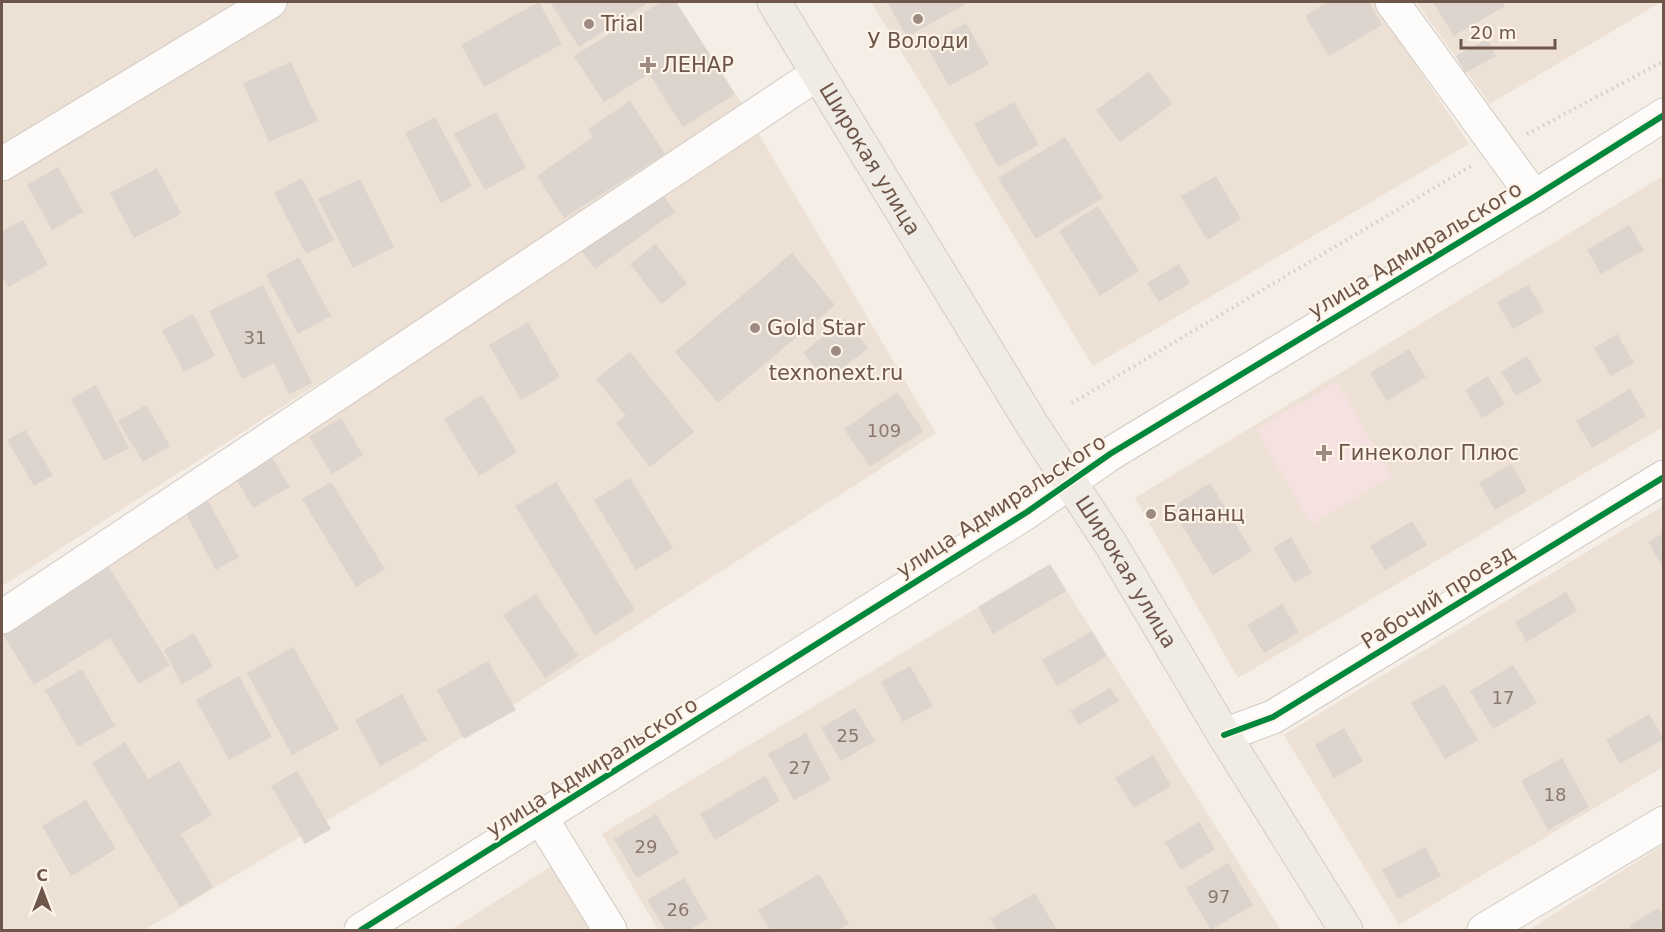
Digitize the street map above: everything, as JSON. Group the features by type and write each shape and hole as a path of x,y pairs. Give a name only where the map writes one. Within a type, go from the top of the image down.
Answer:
{"main road":[{"name":"Широкая улица","path":"774,2 1033,426 1110,543 1224,735 1346,930"}],"street":[{"path":"2,164 270,2"},
{"path":"1392,2 1534,197"},
{"path":"2,617 817,74"},
{"name":"улица Адмиральского","path":"361,930 1027,512 1070,480 1120,448 1534,197 1664,115"},
{"name":"Рабочий проезд","path":"1224,735 1273,717 1664,477"},
{"path":"541,818 610,930"},
{"path":"1484,930 1664,823"}],"path":[{"path":"1072,403 1499,149 1664,61"}],"shaded area":[{"path":"2,2 246,2 2,150"},
{"path":"277,2 676,2 746,110 2,586 2,170"},
{"path":"871,2 1374,2 1469,144 1093,366"},
{"path":"1416,2 1661,2 1490,104"},
{"path":"757,131 936,433 418,766 144,930 2,930 2,629"},
{"path":"1663,176 1663,427 1238,678 1135,498"},
{"name":"Гинеколог Плюс","path":"1337,382 1392,477 1311,524 1256,429"},
{"path":"1663,506 1663,767 1399,925 1284,735"},
{"path":"1050,564 1281,930 658,930 602,834"},
{"path":"1663,845 1663,930 1529,930"},
{"path":"556,863 597,930 451,930"}],"building":[{"path":"539,2 562,44 484,87 461,45"},
{"name":"Trial","path":"550,2 649,2 579,47"},
{"name":"ЛЕНАР","path":"661,2 676,2 735,94 683,127 649,74 604,102 574,56"},
{"name":"У Володи","path":"887,2 969,2 907,37"},
{"path":"1328,2 1369,2 1382,25 1329,56 1305,16"},
{"path":"1433,2 1503,2 1505,6 1454,36"},
{"path":"966,23 989,64 949,86 926,45"},
{"path":"1487,39 1496,56 1465,73 1456,56"},
{"path":"291,62 318,121 269,142 243,83"},
{"path":"1149,72 1172,104 1120,142 1096,110"},
{"path":"630,101 665,154 564,218 537,176 593,137 588,129"},
{"path":"1014,102 1039,145 998,167 974,124"},
{"path":"496,112 526,168 485,190 454,134"},
{"path":"435,117 472,186 441,203 405,133"},
{"path":"1065,137 1103,198 1036,239 998,178"},
{"path":"58,167 83,212 52,230 27,185"},
{"path":"157,168 181,214 134,238 110,193"},
{"path":"1216,176 1241,219 1207,240 1181,196"},
{"path":"302,178 334,240 306,254 274,193"},
{"path":"360,179 394,247 353,268 318,199"},
{"path":"659,189 675,212 595,269 579,247"},
{"path":"1098,206 1139,271 1100,296 1059,231"},
{"path":"23,220 48,265 8,287 2,275 2,231"},
{"path":"1629,225 1644,250 1601,274 1587,250"},
{"path":"656,244 687,284 661,304 630,264"},
{"name":"Gold Star","path":"792,253 835,305 718,403 675,352"},
{"path":"299,257 331,316 298,334 266,275"},
{"path":"1179,264 1190,283 1159,302 1147,283"},
{"path":"263,285 312,383 289,394 274,363 242,379 209,311"},
{"path":"1528,285 1544,311 1513,329 1497,302"},
{"path":"193,314 215,356 184,372 162,330"},
{"name":"texnonext.ru","path":"844,319 868,348 827,381 803,353"},
{"path":"528,322 560,377 521,400 489,345"},
{"path":"1617,334 1634,363 1611,376 1594,348"},
{"path":"1409,349 1426,377 1387,401 1370,373"},
{"path":"630,352 694,432 650,467 616,423 626,416 596,379"},
{"path":"1527,356 1542,381 1516,396 1501,372"},
{"path":"1488,376 1505,404 1482,418 1465,390"},
{"path":"96,385 129,448 104,461 71,399"},
{"path":"1630,389 1646,416 1592,448 1576,421"},
{"path":"897,392 923,431 870,467 844,429"},
{"path":"482,395 517,452 479,476 444,419"},
{"path":"146,405 170,446 143,462 118,421"},
{"path":"341,418 363,455 332,474 309,437"},
{"path":"25,430 53,475 34,486 7,440"},
{"path":"271,456 290,487 253,508 235,477"},
{"path":"1511,464 1527,491 1495,510 1479,483"},
{"path":"630,478 673,548 636,570 594,500"},
{"path":"331,482 385,569 356,587 302,499"},
{"path":"556,482 635,610 595,635 515,506"},
{"path":"1210,483 1252,551 1213,575 1171,508"},
{"path":"208,501 239,557 216,570 186,514"},
{"path":"1412,521 1427,545 1385,570 1370,546"},
{"path":"1664,533 1664,569 1648,542"},
{"path":"1291,537 1312,573 1294,583 1273,548"},
{"path":"103,558 170,665 139,684 110,638 34,685 2,633 2,620"},
{"path":"1050,564 1066,591 993,634 978,607"},
{"path":"1566,592 1577,611 1527,642 1515,622"},
{"path":"536,594 578,656 545,678 503,615"},
{"path":"1282,604 1299,632 1264,653 1247,625"},
{"path":"1092,631 1107,656 1057,686 1042,660"},
{"path":"194,633 213,667 182,684 164,650"},
{"path":"293,647 339,729 292,755 247,673"},
{"path":"488,661 516,710 464,739 437,690"},
{"path":"1513,665 1537,703 1493,729 1470,691"},
{"path":"910,666 933,706 903,722 881,682"},
{"path":"82,669 115,726 78,747 45,690"},
{"path":"239,676 272,737 229,760 196,700"},
{"path":"1444,684 1478,740 1445,759 1411,703"},
{"path":"1110,688 1119,701 1079,725 1070,711"},
{"path":"402,694 427,740 380,766 355,720"},
{"path":"855,708 875,741 841,761 821,728"},
{"path":"1649,714 1664,739 1620,764 1606,740"},
{"path":"1344,728 1363,761 1334,778 1315,745"},
{"path":"806,733 831,780 794,800 768,754"},
{"path":"125,742 148,779 179,761 212,815 181,834 213,887 180,907 92,763"},
{"path":"1153,755 1171,786 1134,808 1115,778"},
{"path":"1562,758 1589,807 1548,830 1521,781"},
{"path":"297,771 331,829 305,844 271,786"},
{"path":"765,776 780,801 715,840 700,814"},
{"path":"86,800 116,849 71,876 42,826"},
{"path":"656,814 679,853 637,878 614,839"},
{"path":"1199,822 1215,849 1181,870 1165,842"},
{"path":"1425,847 1441,876 1398,899 1382,870"},
{"path":"1228,863 1253,905 1211,930 1186,888"},
{"path":"819,874 849,924 837,930 770,930 758,910"},
{"path":"684,878 708,919 689,930 666,930 647,900"},
{"path":"1035,893 1057,930 997,930 990,919"},
{"path":"1658,908 1664,917 1664,930 1632,930 1629,926"}],"cycle path":[{"path":"361,930 1027,512 1110,454 1534,197 1664,115"},
{"path":"1224,735 1273,717 1664,477"}],"place":[{"name":"У Володи","path":"918,19"},
{"name":"Trial","path":"589,24"},
{"name":"ЛЕНАР","path":"648,65"},
{"name":"Gold Star","path":"755,328"},
{"name":"texnonext.ru","path":"836,351"},
{"name":"Гинеколог Плюс","path":"1324,453"},
{"name":"Бананц","path":"1151,514"}]}
